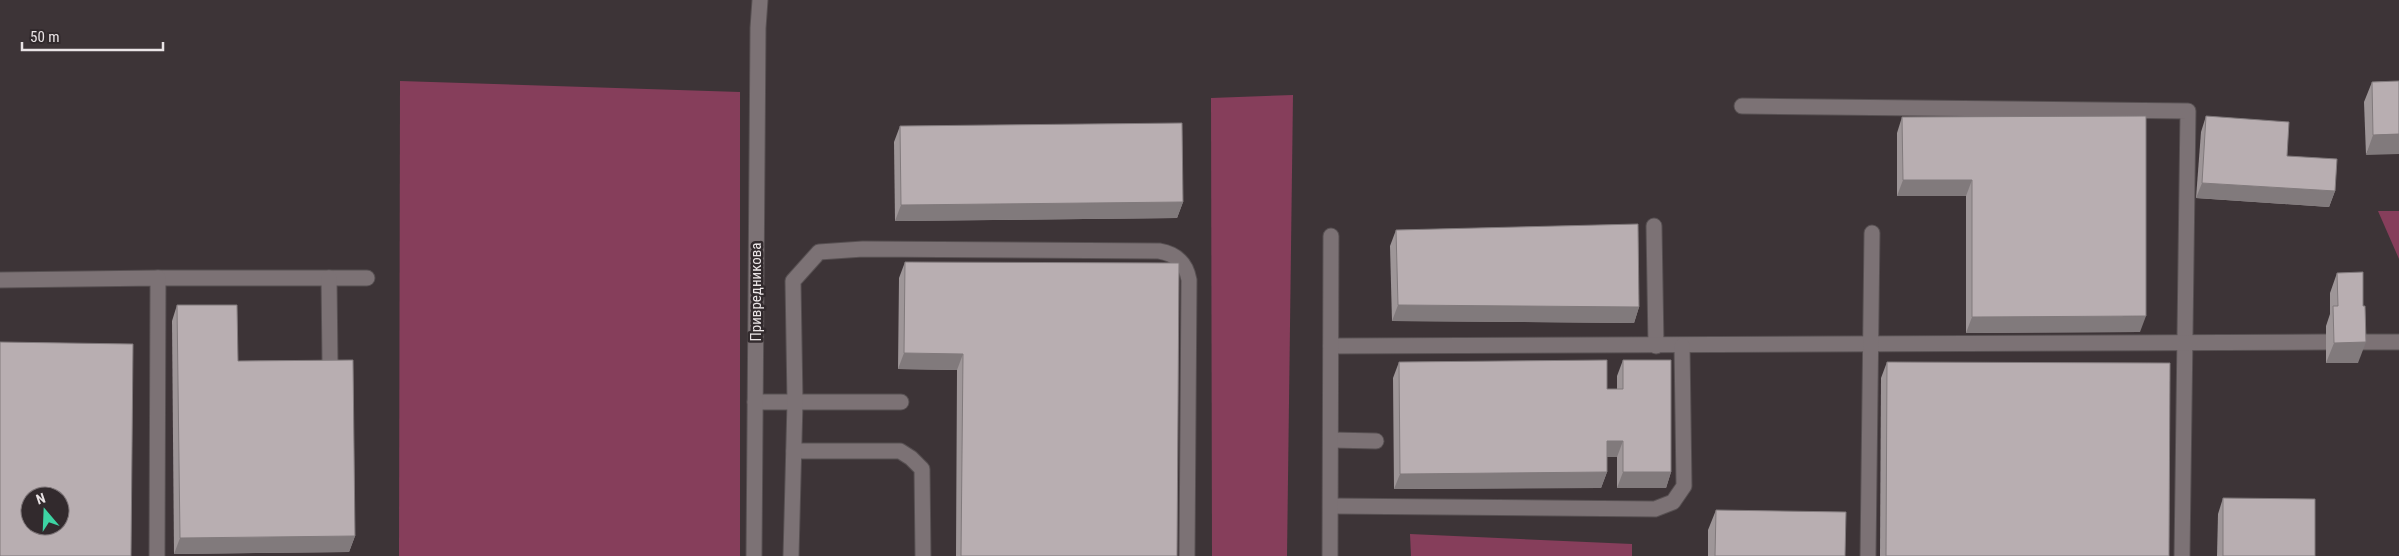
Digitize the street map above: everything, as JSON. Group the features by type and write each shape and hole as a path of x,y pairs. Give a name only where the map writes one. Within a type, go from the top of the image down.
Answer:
{"street":[{"name":"Привредникова","path":"754,556 758,28 760,0"},
{"path":"1742,106 2188,111 2182,556"},
{"path":"1654,226 1656,346"},
{"path":"1868,556 1872,233"},
{"path":"1330,556 1332,440 1331,236"},
{"path":"791,556 795,402 792,281 819,252 863,249 1159,251 1172,253 1186,267 1189,280 1187,556"},
{"path":"157,556 158,278"},
{"path":"329,278 330,363"},
{"path":"0,280 367,278"},
{"path":"1331,346 2326,342"},
{"path":"2358,342 2399,342"},
{"path":"1331,506 1655,509 1673,502 1684,486 1682,346"},
{"path":"755,402 900,402"},
{"path":"1332,440 1376,441"},
{"path":"794,451 900,451 912,458 922,469 923,556"}],"shaded area":[{"path":"400,81 740,92 740,556 399,556"},
{"path":"1293,95 1287,556 1212,556 1211,98"},
{"path":"2378,211 2399,211 2399,259"},
{"path":"1410,534 1632,544 1632,556 1411,556"}],"building":[{"path":"2399,81 2399,134 2373,135 2372,82"},
{"path":"2146,116 2146,316 1972,317 1972,180 1903,180 1902,117"},
{"path":"2206,116 2289,122 2287,156 2337,159 2335,191 2202,183"},
{"path":"1182,123 1183,202 901,205 900,126"},
{"path":"1638,224 1639,307 1398,305 1396,230"},
{"path":"905,262 1179,263 1177,556 961,556 963,354 904,353"},
{"path":"2363,272 2366,342 2334,343 2333,306 2338,306 2337,273"},
{"path":"177,305 237,305 238,361 353,360 355,536 180,538"},
{"path":"0,342 133,344 131,556 0,556"},
{"path":"1607,360 1607,389 1623,389 1623,360 1671,360 1671,472 1623,472 1623,441 1607,441 1607,472 1400,474 1399,362"},
{"path":"1887,362 2170,363 2169,556 1886,556"},
{"path":"2223,498 2315,499 2315,556 2223,556"},
{"path":"1716,510 1846,512 1845,556 1715,556"}]}
